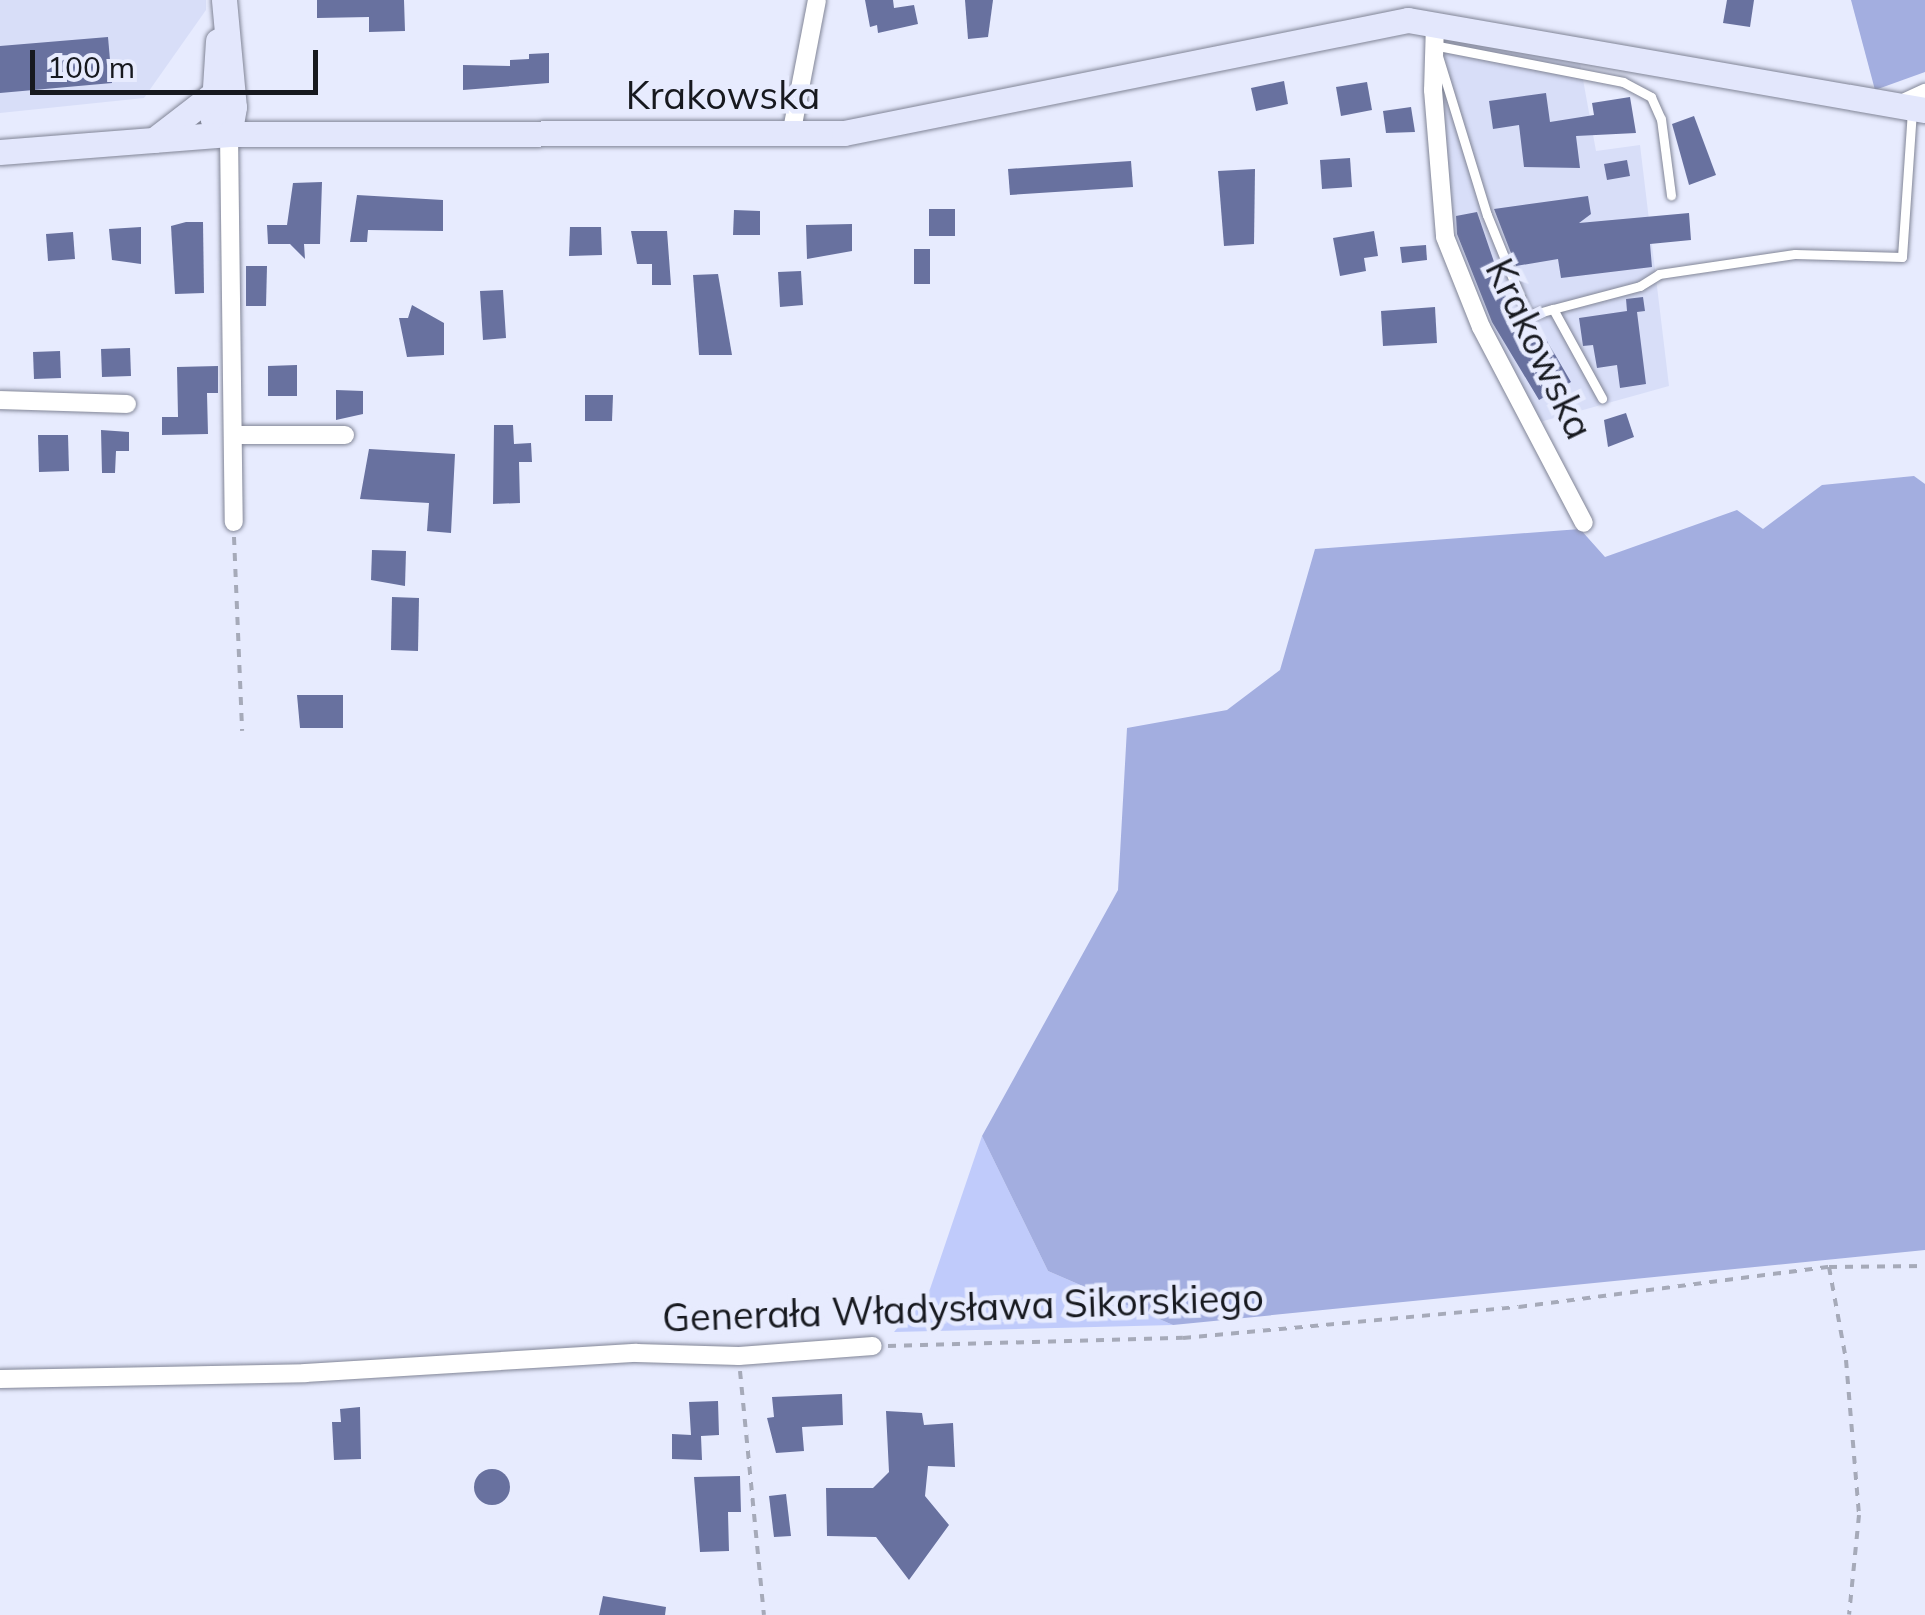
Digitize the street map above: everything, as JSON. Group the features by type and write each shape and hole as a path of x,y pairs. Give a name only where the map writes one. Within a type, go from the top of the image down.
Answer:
{"street":[{"path":"790,135 817,0"},
{"path":"224,7 223,101 241,134 234,522"},
{"name":"Krakowska","path":"0,152 241,134 790,135 892,125 1410,10 1434,34 1915,104"},
{"name":"Krakowska","path":"1434,34 1445,237 1481,327 1584,523"},
{"path":"154,140 223,101"},
{"path":"0,400 127,404"},
{"path":"234,435 345,435"},
{"name":"Generała Władysława Sikorskiego","path":"0,1379 305,1372 636,1353 739,1356 874,1346"}],"lane":[{"path":"1434,34 1623,82 1651,97 1661,118 1671,195"},
{"path":"1434,34 1487,215 1528,316 1640,286 1659,274 1795,254 1902,257 1915,104"},
{"path":"1553,309 1602,398"}],"path":[{"path":"234,522 242,730"},
{"path":"1829,1266 1846,1360 1859,1515 1849,1615"},
{"name":"Generała Władysława Sikorskiego","path":"874,1346 1183,1338 1519,1307 1829,1266 1925,1266"},
{"path":"739,1356 764,1615"}],"shaded area":[{"path":"0,0 206,0 206,10 144,98 0,113"},
{"path":"1851,0 1925,0 1925,72 1875,90"},
{"path":"1440,36 1580,63 1596,151 1640,145 1669,386 1540,422 1485,325 1449,236 1437,88"},
{"path":"1914,476 1925,484 1925,1250 1173,1325 1048,1271 982,1136 1118,890 1127,728 1227,710 1280,670 1315,549 1580,529 1605,557 1737,510 1763,529 1822,485"},
{"path":"982,1136 1048,1271 1173,1325 894,1332 930,1289"}],"building":[{"path":"317,0 404,0 405,31 369,32 369,17 317,18"},
{"path":"865,0 893,0 894,8 914,5 918,24 878,33 877,25 870,27"},
{"path":"965,0 993,0 988,37 968,39"},
{"path":"1727,0 1754,0 1750,27 1723,23"},
{"path":"108,37 112,83 0,93 0,46"},
{"path":"549,53 549,83 463,90 463,65 510,66 510,60"},
{"path":"1284,81 1288,104 1256,111 1251,88"},
{"path":"1367,82 1372,110 1341,116 1336,87"},
{"path":"1546,93 1550,122 1594,115 1592,103 1630,97 1636,133 1576,136 1580,168 1524,167 1519,125 1493,129 1489,101"},
{"path":"1411,107 1415,132 1386,133 1383,111"},
{"path":"1694,116 1716,175 1689,185 1672,124"},
{"path":"1350,158 1352,187 1322,189 1320,160"},
{"path":"1627,160 1630,176 1607,180 1604,164"},
{"path":"1131,161 1133,187 1010,195 1008,169"},
{"path":"1255,169 1254,244 1224,246 1218,171"},
{"path":"322,182 320,244 304,244 305,259 290,244 268,244 267,225 287,225 293,183"},
{"path":"357,195 443,200 443,231 368,230 367,242 350,242"},
{"path":"1588,196 1591,214 1579,223 1689,213 1691,240 1650,244 1652,267 1561,278 1558,259 1516,266 1494,209"},
{"path":"929,209 955,209 955,236 929,236"},
{"path":"734,210 760,211 760,235 733,235"},
{"path":"1477,212 1520,338 1539,327 1571,382 1539,400 1492,322 1457,234 1456,216"},
{"path":"203,222 204,293 175,294 171,226"},
{"path":"852,224 852,251 807,259 806,225"},
{"path":"141,227 141,264 112,260 109,229"},
{"path":"570,227 601,227 602,255 569,256"},
{"path":"631,231 667,231 671,285 652,285 652,264 637,264"},
{"path":"1374,231 1378,256 1364,258 1366,271 1340,276 1333,238"},
{"path":"73,232 75,259 48,261 46,234"},
{"path":"1426,245 1427,260 1402,263 1400,247"},
{"path":"914,249 930,249 930,284 914,284"},
{"path":"246,266 267,266 266,306 246,306"},
{"path":"801,271 803,305 780,307 778,272"},
{"path":"718,274 732,355 699,355 693,275"},
{"path":"503,290 506,338 483,340 480,291"},
{"path":"1643,297 1645,311 1637,312 1646,384 1620,388 1617,365 1597,368 1593,345 1583,346 1579,318 1627,311 1626,299"},
{"path":"412,305 444,323 444,355 407,357 399,318 408,318"},
{"path":"1435,307 1437,343 1383,346 1381,311"},
{"path":"130,348 131,376 102,377 101,349"},
{"path":"60,351 61,378 34,379 33,352"},
{"path":"297,365 297,396 268,396 268,366"},
{"path":"218,366 218,393 207,393 208,434 162,435 162,417 178,417 177,367"},
{"path":"336,390 363,391 363,414 336,420"},
{"path":"585,395 613,395 612,421 585,421"},
{"path":"1626,413 1634,437 1608,447 1604,420"},
{"path":"494,425 513,425 514,444 531,443 532,462 519,462 520,503 493,504"},
{"path":"101,430 129,432 129,451 116,451 115,473 102,473"},
{"path":"38,435 68,435 69,471 39,472"},
{"path":"369,449 455,454 451,533 427,531 429,503 360,499"},
{"path":"372,550 406,551 405,586 371,580"},
{"path":"392,597 419,598 418,651 391,650"},
{"path":"297,695 343,695 343,728 300,728"},
{"path":"842,1394 843,1425 802,1427 804,1451 776,1453 767,1418 774,1417 772,1397"},
{"path":"718,1401 719,1435 701,1436 702,1460 672,1459 672,1434 691,1435 689,1402"},
{"path":"360,1407 361,1459 334,1460 332,1422 341,1422 340,1409"},
{"path":"886,1411 922,1413 924,1425 953,1423 955,1467 928,1466 925,1496 949,1525 909,1580 876,1537 827,1536 826,1488 873,1488 889,1472"},
{"path":"492,1469 504,1475 510,1487 504,1499 492,1505 480,1499 474,1487 480,1475"},
{"path":"740,1476 741,1512 728,1512 729,1551 700,1552 694,1477"},
{"path":"786,1494 791,1536 774,1537 769,1496"},
{"path":"603,1596 666,1607 665,1615 599,1615"}]}
